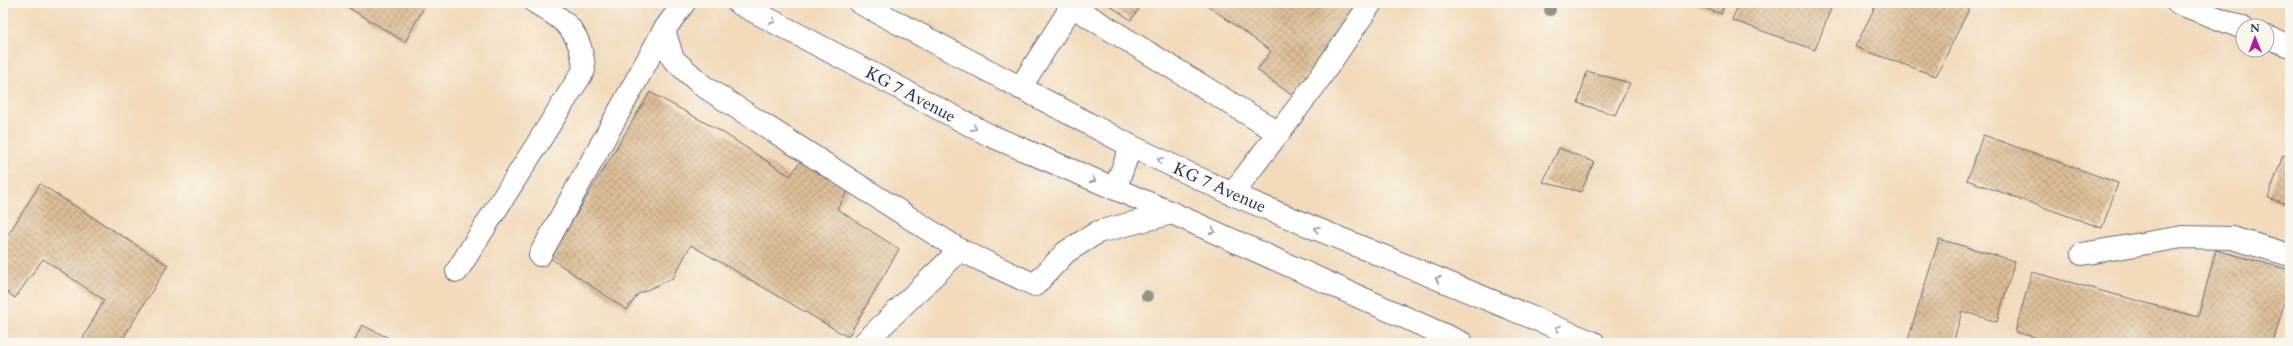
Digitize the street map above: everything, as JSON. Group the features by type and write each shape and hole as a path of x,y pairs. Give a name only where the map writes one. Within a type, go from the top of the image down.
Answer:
{"main road":[{"path":"457,271 584,70 583,53 577,36 560,17 536,3"},
{"path":"540,255 664,30 684,3"},
{"name":"KG 7 Avenue","path":"738,3 989,135 1172,213 1462,343"},
{"name":"KG 7 Avenue","path":"860,3 1131,146 1232,194 1594,343"},
{"path":"1232,194 1315,85 1371,3"},
{"path":"2178,3 2235,25"},
{"path":"1020,88 1069,5 1279,133"},
{"path":"664,30 672,59 702,86 960,250 1035,285 1066,252 1098,232 1172,213"},
{"path":"2275,40 2290,46"},
{"path":"1114,188 1131,146"},
{"path":"2082,254 2182,237 2232,238 2290,255"},
{"path":"864,343 960,250"}],"building":[{"path":"341,3 426,3 405,42"},
{"path":"1106,3 1143,3 1131,20"},
{"path":"1204,3 1367,3 1297,99 1257,70 1271,51"},
{"path":"1691,3 1725,3 1721,14"},
{"path":"1739,3 1833,3 1815,50 1732,20"},
{"path":"1877,3 1953,3 1969,9 1936,76 1855,47"},
{"path":"1587,71 1630,83 1615,115 1578,103"},
{"path":"650,92 722,132 790,176 805,155 853,183 837,209 899,249 848,337 691,245 673,278 638,294 627,310 550,258"},
{"path":"1983,135 2118,183 2102,228 1967,180"},
{"path":"1559,148 1594,162 1581,192 1543,182"},
{"path":"2283,155 2290,157 2290,205 2268,198"},
{"path":"40,184 168,265 120,343 88,343 82,340 104,300 43,259 15,298 3,289 3,243"},
{"path":"1939,239 2015,261 1997,322 1962,311 1953,343 1907,343"},
{"path":"2216,250 2290,270 2290,282 2273,343 2057,343 2015,332 2032,272 2198,317"},
{"path":"362,325 399,343 353,343"}]}
